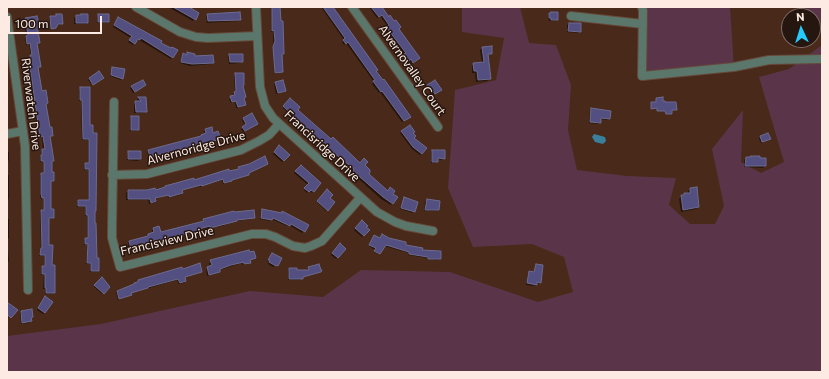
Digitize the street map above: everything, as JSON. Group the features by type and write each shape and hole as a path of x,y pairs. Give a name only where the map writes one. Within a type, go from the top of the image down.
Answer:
{"street":[{"path":"136,7 180,32 196,37 257,36"},
{"name":"Francisridge Drive","path":"256,7 260,82 262,96 268,111 279,124 377,212 406,226 433,231"},
{"name":"Alvernovalley Court","path":"352,7 438,127"},
{"path":"642,7 642,76 734,67 769,60 822,59"},
{"path":"571,16 643,24"},
{"name":"Riverwatch Drive","path":"7,17 25,146 28,290"},
{"name":"Francisview Drive","path":"114,102 112,238 120,267 252,234 271,235 294,246 305,248 322,240 360,198"},
{"name":"Alvernoridge Drive","path":"112,175 147,174 241,150 269,135 279,124"},
{"path":"7,134 23,131"}],"shaded area":[{"path":"462,7 520,7 529,43 556,45 571,85 568,130 577,170 627,176 676,178 669,205 690,224 715,224 724,206 712,149 743,110 741,162 761,173 784,162 759,77 789,69 818,48 821,48 822,45 822,372 7,372 7,336 101,324 250,291 323,297 361,270 450,272 538,302 573,292 564,257 532,244 473,247 448,188 455,90 496,80 504,38 462,32"},
{"path":"642,7 730,7 734,67 642,76"},
{"path":"806,7 822,7 822,27 821,8"}],"water":[{"path":"594,134 605,137 606,141 603,144 595,142 592,137"}],"building":[{"path":"173,7 189,7 199,13 196,20"},
{"path":"272,7 280,7 281,21 283,21 283,72 275,73 273,47 275,41 274,30 272,31"},
{"path":"323,7 333,7 378,70 376,71 383,80 384,79 411,117 404,121 373,81 375,80 348,42 346,44 343,40 345,38"},
{"path":"371,7 382,7 389,17 390,15 394,21 396,20 401,27 399,29 420,58 413,63 411,59 409,61 404,54 406,53 386,27 389,25 382,15 379,17"},
{"path":"240,12 241,20 208,21 207,14"},
{"path":"558,12 558,20 551,20 551,18 549,18 549,13"},
{"path":"56,14 62,14 63,24 58,24 56,28 51,29 50,16 56,16"},
{"path":"88,14 88,23 76,23 76,15"},
{"path":"98,14 109,14 109,22 98,22"},
{"path":"37,16 40,43 37,43 41,67 38,67 42,91 46,90 48,103 46,104 53,136 50,136 54,161 52,161 54,181 51,181 51,209 54,209 54,218 49,218 49,245 53,245 52,265 55,265 55,293 46,293 45,274 42,274 42,266 45,266 45,255 40,255 42,248 41,210 44,210 44,198 42,198 41,194 41,173 44,173 44,161 41,161 41,155 42,149 45,149 43,136 40,137 29,60 31,60 30,55 32,55 30,43 27,44 26,36 28,35 25,18"},
{"path":"118,17 162,41 161,43 178,50 173,58 141,38 140,40 138,39 135,44 129,40 132,36 114,25"},
{"path":"569,23 581,23 581,32 568,31"},
{"path":"492,46 492,54 488,54 491,79 478,80 477,71 474,71 473,63 484,62 482,47"},
{"path":"187,52 195,54 195,56 213,55 214,63 192,64 181,62 183,53 187,55"},
{"path":"229,54 243,54 243,62 230,62"},
{"path":"112,67 125,69 123,79 111,75"},
{"path":"99,71 104,78 93,85 89,78"},
{"path":"235,73 244,73 243,86 246,97 244,98 246,105 238,107 236,101 232,102 230,96 235,95 234,92 236,91"},
{"path":"143,80 146,85 135,92 131,86"},
{"path":"283,80 286,91 278,93 275,82"},
{"path":"435,80 442,90 435,94 427,85"},
{"path":"80,87 90,87 90,125 93,125 93,133 97,133 95,223 99,271 91,271 91,263 87,263 88,244 85,244 85,238 88,238 88,215 86,215 86,206 78,206 78,200 89,200 89,169 85,169 85,163 89,163 89,139 83,139 82,100 80,100"},
{"path":"138,97 146,97 147,112 136,112 135,101 141,101"},
{"path":"663,97 663,101 665,102 676,102 677,110 672,110 672,114 666,114 665,111 657,111 657,108 651,109 651,102 656,102 656,98"},
{"path":"290,98 300,107 298,110 331,139 333,137 360,163 364,158 368,162 365,165 370,170 369,174 388,191 390,187 395,191 393,194 398,197 393,204 353,171 354,169 325,146 283,106"},
{"path":"591,108 611,111 610,119 601,118 601,123 590,122"},
{"path":"252,113 258,124 245,131 242,127 246,124 243,118"},
{"path":"131,116 139,116 139,130 131,130"},
{"path":"410,125 415,132 413,133 416,136 414,138 427,148 422,154 413,147 401,131"},
{"path":"212,127 213,133 218,131 221,139 150,157 148,150 201,136 206,133 205,129"},
{"path":"768,133 771,139 762,142 760,136"},
{"path":"279,145 290,155 284,161 274,152"},
{"path":"432,150 445,150 445,159 438,158 438,162 432,162"},
{"path":"128,151 141,151 141,159 128,159"},
{"path":"265,156 268,164 249,173 249,175 232,181 224,183 223,179 202,186 182,190 183,193 169,197 169,195 155,198 156,201 151,203 150,199 128,199 128,190 147,190 155,188 156,190 165,186 194,178 194,180 229,169 229,171 239,169 238,167 249,164"},
{"path":"751,156 766,158 766,166 745,166 746,157"},
{"path":"301,165 321,183 314,192 311,190 309,192 304,188 309,183 295,171"},
{"path":"697,187 699,207 683,210 681,195 684,195 684,193 690,193 690,188"},
{"path":"327,189 333,195 330,198 335,202 328,211 317,201"},
{"path":"404,197 418,202 415,212 401,208"},
{"path":"427,199 440,201 439,210 425,210"},
{"path":"262,209 282,213 282,211 309,225 305,232 291,224 290,226 273,218 272,220 261,218"},
{"path":"254,210 255,218 237,220 210,228 210,226 199,229 199,231 156,242 156,240 131,249 129,241 148,236 148,234 154,232 153,228 159,226 161,232 204,221 203,219 234,211"},
{"path":"362,220 368,226 366,227 370,230 364,236 355,228"},
{"path":"382,234 389,238 406,242 406,245 423,248 422,250 441,251 441,259 428,259 428,257 409,254 409,252 386,245 380,254 374,251 376,248 369,245 374,235 380,238"},
{"path":"340,243 346,249 338,258 332,253"},
{"path":"249,250 250,252 254,251 256,258 250,260 251,263 244,264 244,262 231,265 220,269 220,272 209,275 207,267 212,265 210,260"},
{"path":"272,253 282,258 278,266 269,262 270,260 268,260"},
{"path":"200,263 202,272 185,277 186,281 180,283 178,279 148,287 131,293 132,295 119,299 117,291 138,282 138,280 182,267 183,269"},
{"path":"319,264 322,270 321,272 303,277 303,279 289,279 289,268 309,270 308,267"},
{"path":"536,264 543,265 541,283 537,282 537,285 527,283 529,271 534,272"},
{"path":"102,277 110,287 104,294 94,285"},
{"path":"45,296 53,302 45,313 38,308"},
{"path":"7,302 18,310 11,318 7,314"},
{"path":"32,309 32,321 22,323 21,311"}]}
